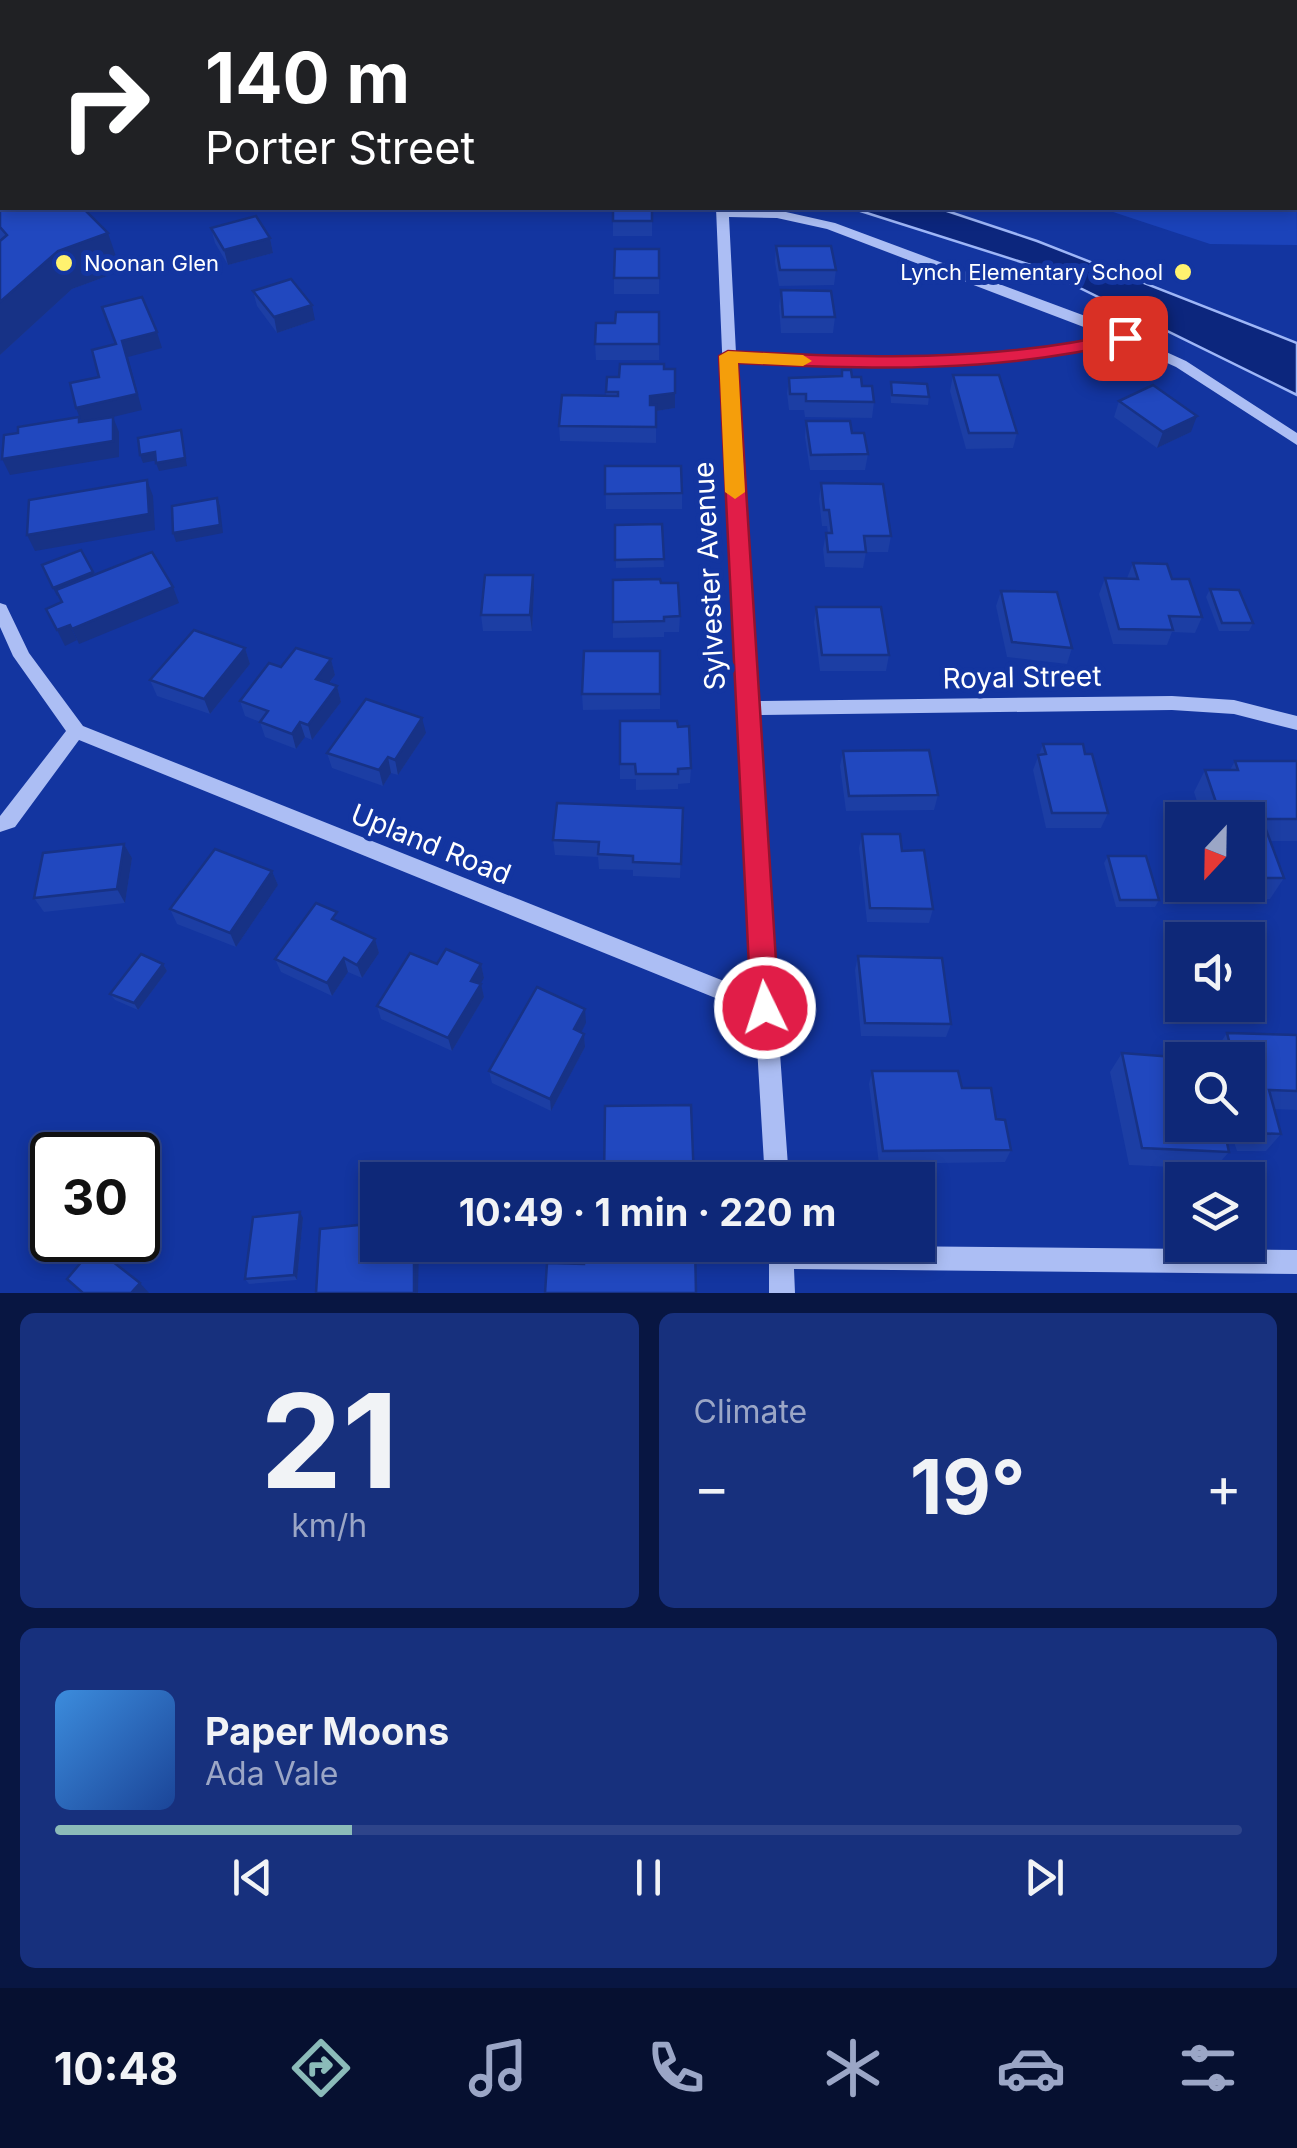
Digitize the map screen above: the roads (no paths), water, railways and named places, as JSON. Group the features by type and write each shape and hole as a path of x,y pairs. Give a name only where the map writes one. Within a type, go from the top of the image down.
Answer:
{"street":[{"path":"722,210 778,214 831,226 1125,338 1181,364 1297,440"},
{"name":"Sylvester Avenue","path":"722,210 746,708 776,1162"},
{"path":"728,356 874,364 978,360 1060,353 1125,338"},
{"path":"0,610 22,656 76,731 8,820 0,824"},
{"name":"Royal Street","path":"746,708 1172,703 1234,707 1297,722"},
{"name":"Upland Road","path":"76,731 765,1008"},
{"path":"935,1254 1297,1262"},
{"path":"781,1262 782,1293"}],"place":[{"name":"Noonan Glen","path":"64,263"},
{"name":"Lynch Elementary School","path":"1183,272"}]}
